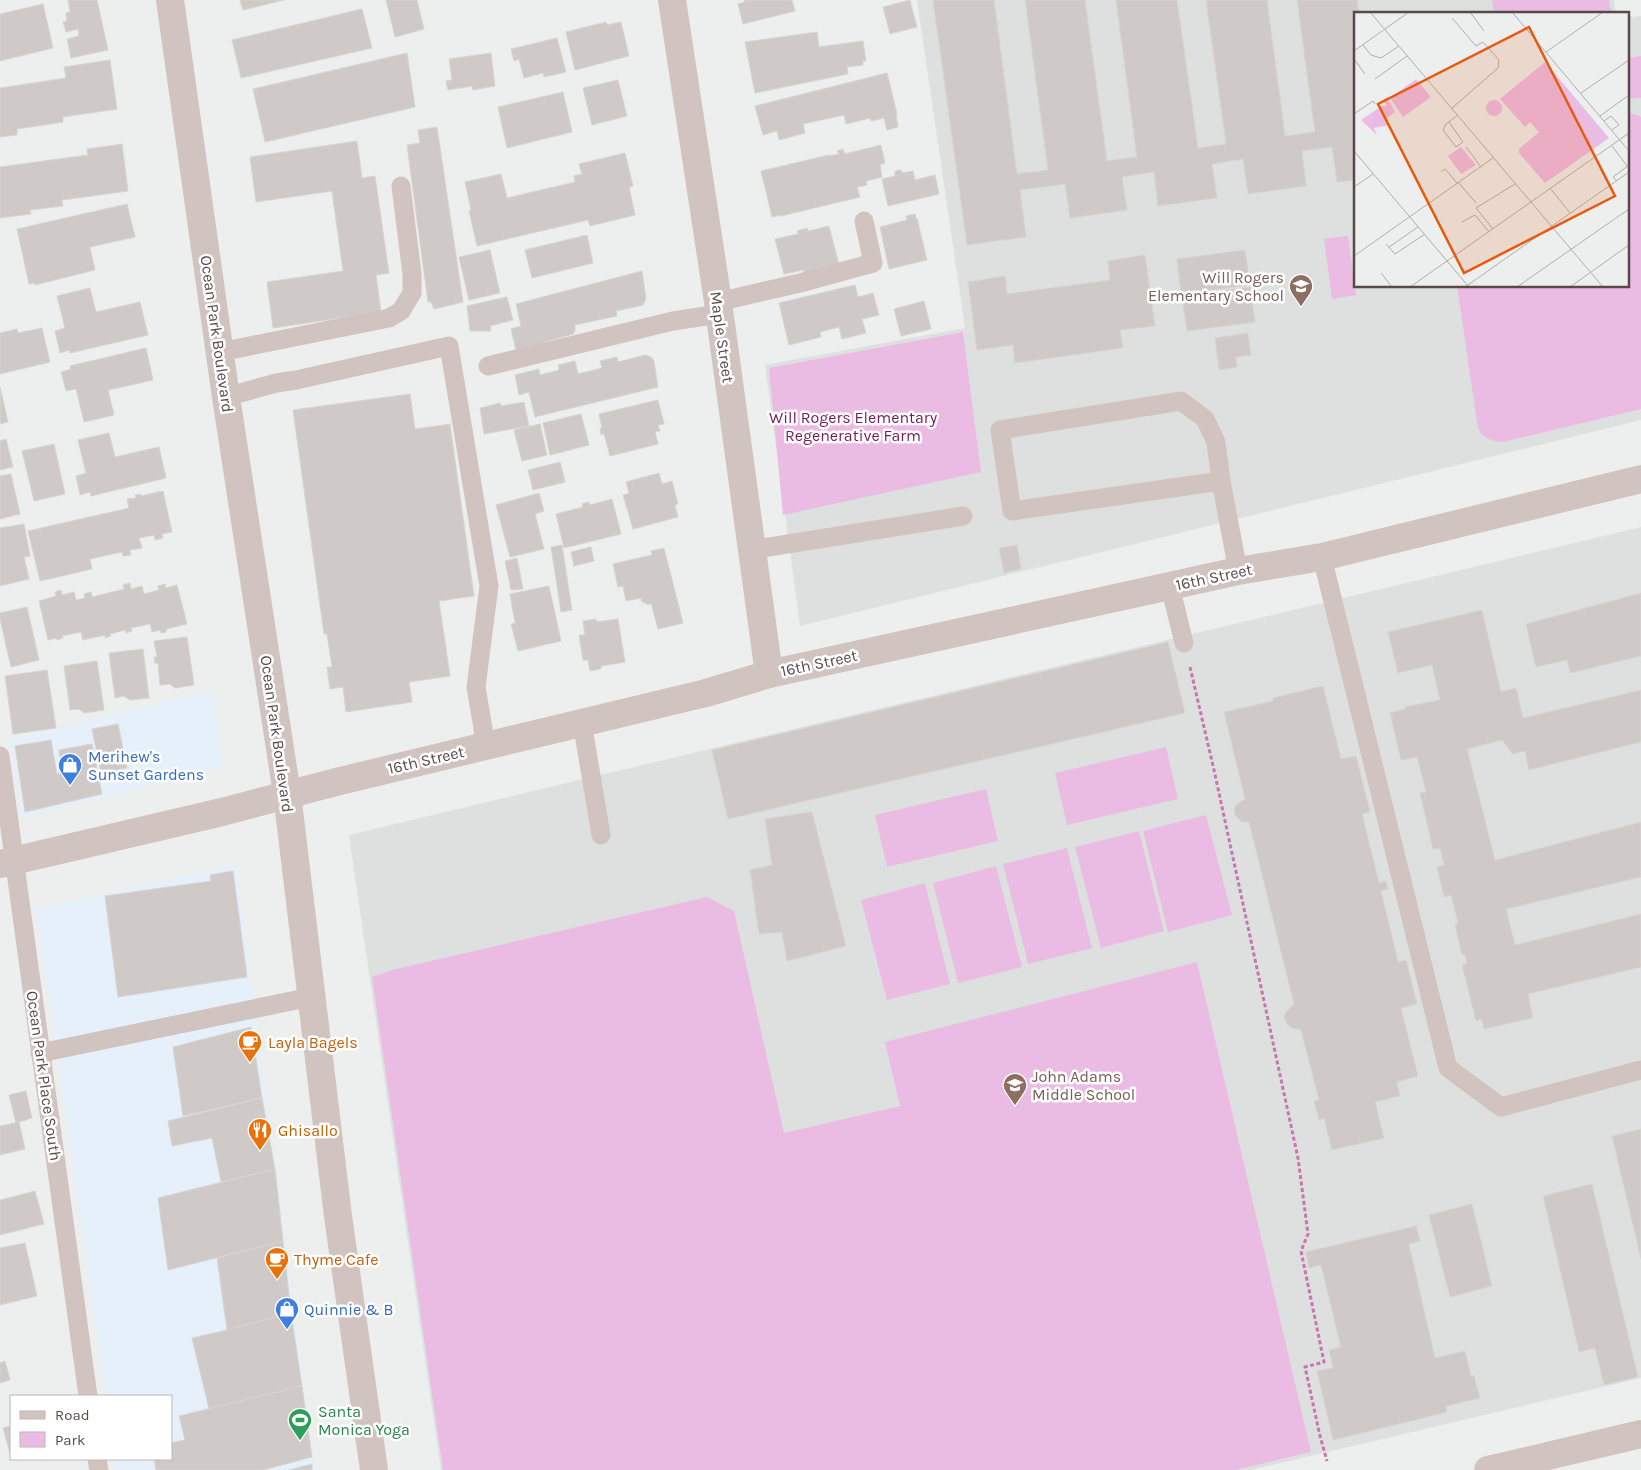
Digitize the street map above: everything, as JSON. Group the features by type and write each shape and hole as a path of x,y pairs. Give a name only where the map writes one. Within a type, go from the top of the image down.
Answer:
{"street":[{"name":"Ocean Park Boulevard","path":"170,0 226,397 286,794 338,1216 374,1470"},
{"name":"Maple Street","path":"672,0 719,308 769,674"},
{"name":"16th Street","path":"7,862 222,812 286,794 706,693 769,674 1238,571 1322,557 1641,479"},
{"path":"1488,1470 1641,1434"}],"lane":[{"path":"220,352 389,318 401,311 412,292 412,274 401,186"},
{"path":"488,366 673,321 873,263 864,221"},
{"path":"226,397 276,383 450,346 489,586 476,687 486,746"},
{"path":"1221,481 1012,511 1000,430 1181,400 1205,419 1216,442 1221,481 1238,571"},
{"path":"751,550 963,516"},
{"path":"1322,557 1448,1068 1501,1107 1641,1070"},
{"path":"1170,586 1184,642"},
{"path":"582,722 601,835"},
{"name":"Ocean Park Place South","path":"0,756 7,862 40,1053 88,1395"},
{"path":"40,1053 311,997"}],"path":[{"path":"1184,642 1214,770 1298,1158 1308,1234 1301,1251 1324,1362 1305,1367 1327,1461"}],"shaded area":[{"name":"Will Rogers Elementary School","path":"917,0 1614,0 1616,12 1354,12 1354,288 1628,288 1628,17 1641,16 1641,420 800,626 765,365 965,328"},
{"name":"John Adams Middle School","path":"1641,527 1641,1378 1251,1470 441,1470 349,835"},
{"path":"213,691 222,768 23,817 10,740"},
{"path":"236,864 315,1470 116,1470 115,1460 172,1460 172,1395 106,1395 37,909"}],"green space":[{"path":"1492,0 1609,0 1611,12 1494,12"},
{"path":"1641,56 1641,98 1628,99 1628,58"},
{"path":"1628,114 1641,117 1641,409 1503,442 1489,439 1478,429 1457,288 1628,288"},
{"path":"1348,236 1356,295 1332,299 1324,239"},
{"name":"Will Rogers Elementary Regenerative Farm","path":"963,332 981,472 783,515 769,368"},
{"path":"1166,747 1178,799 1067,825 1055,773"},
{"path":"986,789 998,841 887,867 875,815"},
{"path":"1206,815 1232,915 1168,932 1143,831"},
{"path":"1139,831 1164,931 1101,948 1075,847"},
{"path":"1067,848 1092,948 1028,964 1003,864"},
{"path":"996,866 1022,967 958,983 933,883"},
{"path":"925,883 950,984 887,1000 861,900"},
{"path":"707,897 734,911 784,1133 900,1106 885,1042 1197,962 1311,1452 1235,1470 443,1470 372,977 392,970"}],"building":[{"path":"68,0 97,0 108,50 71,58 67,39 79,36 78,29 66,32 63,22 67,21 66,13 70,12"},
{"path":"240,0 284,0 243,10"},
{"path":"386,0 417,0 424,29 395,37"},
{"path":"744,0 792,0 795,11 743,24 738,4 745,2"},
{"path":"910,0 917,27 890,34 883,7"},
{"path":"933,0 994,0 1017,174 1048,170 1025,0 1085,0 1107,161 1137,157 1116,0 1177,0 1198,148 1226,144 1206,0 1267,0 1285,136 1315,132 1297,0 1357,0 1359,12 1354,12 1354,180 1337,182 1332,147 1302,151 1306,186 1248,194 1243,159 1212,164 1217,198 1158,206 1154,172 1122,177 1127,210 1070,218 1065,184 1020,190 1026,237 967,245"},
{"path":"43,4 53,48 0,61 0,14"},
{"path":"362,9 372,48 241,78 232,40"},
{"path":"606,22 607,25 621,22 629,56 575,70 566,32"},
{"path":"817,32 819,47 863,41 866,61 863,61 863,65 847,67 848,74 755,93 745,42"},
{"path":"557,38 566,72 544,77 543,73 524,78 519,59 514,61 511,49"},
{"path":"407,53 415,107 265,142 253,89"},
{"path":"491,53 495,86 473,90 472,86 448,90 446,81 452,80 449,59"},
{"path":"110,60 117,109 63,117 63,122 17,129 17,135 0,137 0,88 66,78 64,67"},
{"path":"887,73 897,114 898,127 887,130 884,118 871,121 870,118 846,124 844,115 803,124 805,133 779,140 777,131 763,135 755,106"},
{"path":"618,80 627,116 592,125 583,88"},
{"path":"563,92 572,132 507,148 498,107"},
{"path":"437,127 463,302 434,309 431,302 428,302 407,145 420,143 418,130"},
{"path":"357,141 362,178 375,176 389,273 376,275 381,312 273,328 267,282 343,271 332,191 256,202 250,157"},
{"path":"122,144 128,191 62,200 63,206 30,210 31,214 0,218 0,167 88,155 87,149"},
{"path":"881,145 885,163 880,165 882,177 866,181 867,185 857,187 860,197 772,217 761,171 839,154 837,151 843,149 845,154"},
{"path":"625,153 633,186 629,187 635,215 590,226 588,220 477,246 465,182 501,174 507,198 575,182 574,176 582,174 579,164"},
{"path":"901,170 902,173 913,171 915,180 935,175 939,194 888,206 882,179 895,176 895,171"},
{"path":"127,204 135,237 90,247 95,270 35,285 35,283 29,284 17,229"},
{"path":"915,214 927,260 889,269 880,227 907,220 906,216"},
{"path":"829,226 839,265 804,274 803,270 784,274 775,239 798,234 797,231 807,228 808,231"},
{"path":"587,235 593,263 532,278 525,250"},
{"path":"490,250 500,293 469,300 459,257"},
{"path":"1245,250 1250,285 1181,294 1177,259"},
{"path":"1145,255 1155,326 1120,330 1123,348 1015,363 1013,345 977,350 968,282 1005,276 1007,294 1110,280 1108,261"},
{"path":"642,271 646,299 643,305 616,311 617,316 575,325 573,334 544,342 545,348 517,354 511,329 521,326 516,304"},
{"path":"855,285 858,297 873,293 879,315 862,319 866,333 842,339 839,327 820,332 821,337 789,345 779,303"},
{"path":"1250,287 1255,322 1187,331 1182,296"},
{"path":"90,288 96,312 140,302 148,335 70,353 69,350 60,353 55,331 65,328 57,296"},
{"path":"507,297 513,320 490,326 491,331 470,331 467,306"},
{"path":"924,301 931,329 901,336 894,309"},
{"path":"42,328 50,362 0,374 0,333 17,329 18,333"},
{"path":"1248,333 1251,355 1236,357 1237,367 1219,370 1215,338"},
{"path":"146,348 153,380 108,390 114,415 84,422 76,389 66,391 61,372 71,369 70,366"},
{"path":"645,355 651,357 654,361 658,387 535,417 529,392 519,395 515,375 539,369 540,375 559,370 558,365 575,361 578,374 602,368 600,361 617,357 618,362"},
{"path":"0,387 8,422 0,424"},
{"path":"410,394 415,429 450,424 474,596 439,601 450,676 409,682 412,702 346,712 343,687 330,689 327,667 332,667 327,634 324,634 293,410"},
{"path":"658,400 664,424 658,425 660,431 655,432 658,444 610,456 604,434 601,435 600,428 602,428 599,414"},
{"path":"524,402 529,426 484,434 480,408 500,403 501,406"},
{"path":"581,414 589,445 550,455 543,423"},
{"path":"540,424 547,455 522,461 514,430"},
{"path":"109,433 115,457 159,447 166,478 91,496 90,492 80,495 76,476 86,473 78,440"},
{"path":"6,439 13,467 0,470 0,441"},
{"path":"54,444 65,494 34,501 22,451"},
{"path":"560,462 565,482 533,490 528,470"},
{"path":"659,473 662,484 672,481 678,504 675,505 678,517 633,529 623,495 629,493 626,482"},
{"path":"11,474 20,514 0,519 0,476"},
{"path":"163,491 172,532 162,534 163,538 155,540 154,535 139,538 142,548 130,550 131,555 123,556 122,552 90,559 92,569 40,581 28,531 129,508 127,499 136,498 135,495 140,494 141,496"},
{"path":"539,493 544,511 535,514 544,549 510,557 496,505"},
{"path":"612,499 621,534 564,548 556,514 583,507 582,504 589,502 590,505"},
{"path":"24,524 30,556 24,557 29,579 0,586 0,528"},
{"path":"562,545 572,610 561,612 551,547"},
{"path":"1017,545 1021,569 1004,573 999,548"},
{"path":"591,547 594,561 574,566 571,552"},
{"path":"664,548 683,623 658,629 651,603 649,605 641,601 642,598 626,601 623,586 618,587 613,564 652,555 651,551"},
{"path":"517,558 523,589 511,590 505,561"},
{"path":"130,583 131,589 142,586 144,594 159,590 158,586 165,584 166,588 177,585 187,624 166,629 166,632 161,633 160,630 152,632 150,624 131,628 132,631 126,633 125,630 110,634 111,636 105,638 105,635 83,640 81,632 62,636 63,638 57,640 56,638 48,640 39,601 56,596 55,592 61,590 62,595 74,592 76,600 85,598 84,594 91,592 92,597 124,589 123,585"},
{"path":"549,586 561,641 518,651 511,624 515,623 510,594"},
{"path":"1641,593 1641,656 1570,673 1567,660 1536,667 1526,624"},
{"path":"27,607 39,660 11,667 0,613"},
{"path":"1482,610 1501,692 1516,688 1523,718 1641,690 1641,742 1529,770 1525,751 1513,754 1502,740 1467,749 1495,860 1641,822 1641,877 1506,909 1515,945 1641,914 1641,967 1528,994 1533,1018 1484,1029 1482,1019 1476,1021 1462,965 1467,964 1465,955 1462,955 1455,924 1458,923 1451,895 1444,897 1437,867 1444,865 1440,848 1433,849 1420,793 1426,792 1417,757 1401,760 1390,713 1405,709 1405,707 1440,700 1432,665 1398,673 1388,632"},
{"path":"596,619 596,622 618,619 625,662 601,666 601,669 590,671 588,660 583,660 579,635 585,635 583,621"},
{"path":"187,637 194,685 175,688 170,684 160,685 158,663 155,663 154,657 157,657 154,641"},
{"path":"1168,642 1185,713 728,819 712,750"},
{"path":"143,649 149,698 130,700 124,696 115,698 109,653"},
{"path":"97,661 104,710 84,713 79,709 70,710 64,666"},
{"path":"47,670 56,728 13,734 5,676"},
{"path":"1323,686 1341,759 1356,756 1370,812 1362,814 1379,883 1386,881 1388,889 1381,891 1398,962 1406,960 1417,1004 1401,1008 1418,1076 1397,1082 1400,1096 1375,1102 1384,1138 1332,1150 1324,1118 1319,1120 1314,1101 1319,1100 1301,1030 1292,1028 1287,1024 1284,1017 1294,1004 1249,822 1242,822 1235,815 1234,809 1236,805 1245,799 1224,712 1273,701 1273,698"},
{"path":"118,724 127,768 101,773 92,729"},
{"path":"51,740 57,774 62,773 59,750 92,744 102,794 25,812 15,746"},
{"path":"812,812 846,946 787,961 782,932 759,934 750,870 772,865 765,819"},
{"path":"233,871 247,977 118,997 105,896 211,881 210,875"},
{"path":"251,1027 262,1098 183,1116 173,1047"},
{"path":"26,1091 32,1118 16,1123 9,1095"},
{"path":"262,1098 275,1169 221,1182 212,1138 172,1146 168,1121"},
{"path":"19,1122 25,1149 0,1155 0,1126"},
{"path":"1641,1129 1641,1259 1612,1136"},
{"path":"275,1169 283,1241 168,1270 158,1198"},
{"path":"1592,1184 1638,1377 1604,1385 1595,1348 1579,1352 1543,1196"},
{"path":"35,1191 44,1224 0,1235 0,1200"},
{"path":"1472,1204 1492,1286 1450,1297 1429,1215"},
{"path":"1416,1226 1420,1241 1409,1244 1435,1358 1465,1351 1471,1376 1474,1376 1480,1398 1446,1406 1447,1412 1333,1440 1317,1371 1333,1368 1329,1350 1341,1347 1321,1265 1309,1268 1306,1252"},
{"path":"283,1241 291,1313 227,1330 217,1258"},
{"path":"25,1243 37,1296 0,1305 0,1248"},
{"path":"291,1313 302,1386 209,1409 192,1338"},
{"path":"5,1361 10,1380 0,1383 0,1363"},
{"path":"302,1386 312,1457 263,1470 156,1470 154,1460 172,1460 172,1443 185,1440 179,1416"},
{"path":"10,1426 10,1453 3,1428"},
{"path":"312,1464 312,1470 289,1470"}],"place":[{"name":"Will Rogers Elementary School","path":"1301,307"},
{"name":"Merihew's Sunset Gardens","path":"70,786"},
{"name":"Layla Bagels","path":"250,1063"},
{"name":"John Adams Middle School","path":"1015,1106"},
{"name":"Ghisallo","path":"260,1151"},
{"name":"Thyme Cafe","path":"277,1280"},
{"name":"Quinnie & B","path":"287,1330"},
{"name":"Santa Monica Yoga","path":"300,1441"}]}
